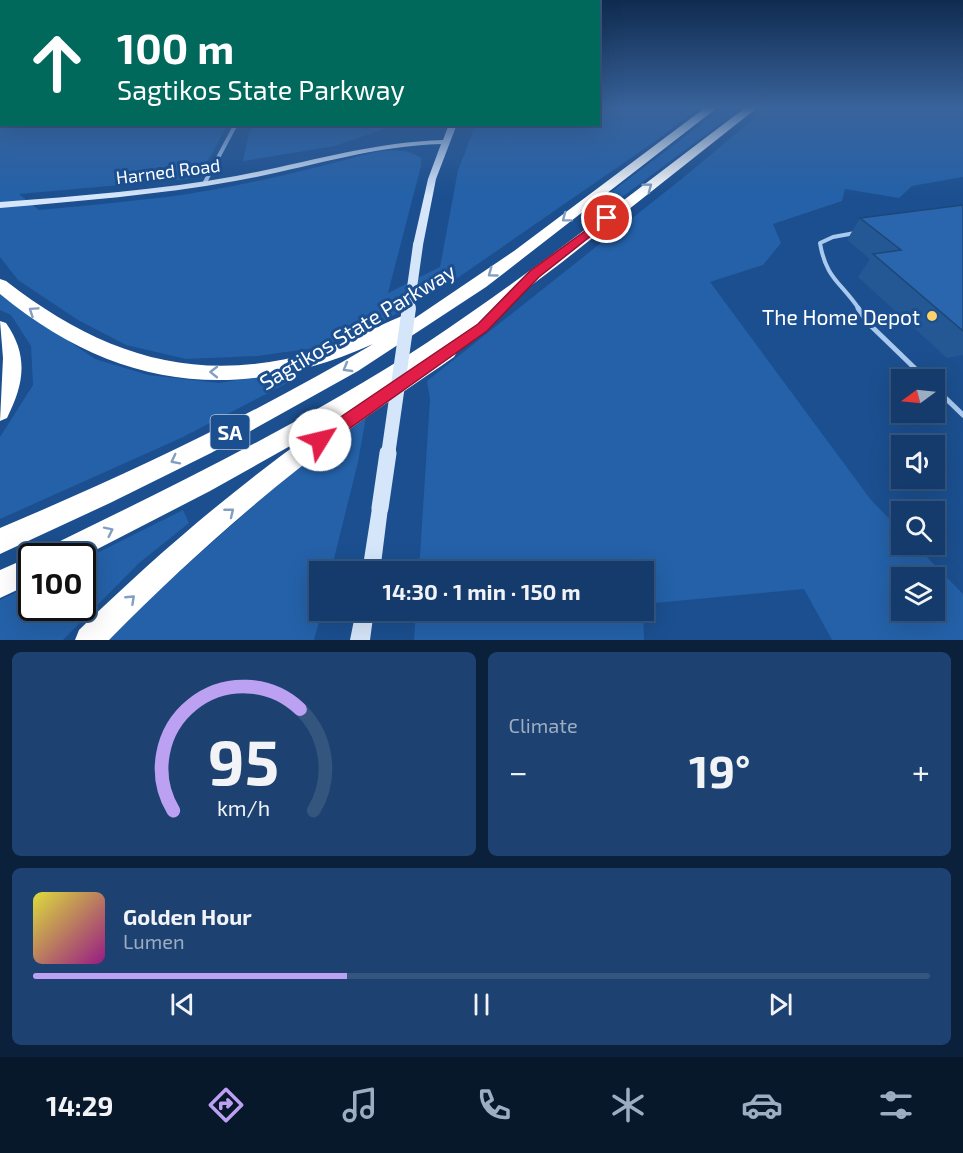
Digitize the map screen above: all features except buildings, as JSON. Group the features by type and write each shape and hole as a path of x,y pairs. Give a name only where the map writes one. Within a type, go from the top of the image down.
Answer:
{"highway":[{"name":"Sagtikos State Parkway","path":"0,541 151,471 274,409 398,338 450,303 673,137"},
{"name":"SA","path":"83,543 224,471 367,390 434,346 534,274 714,137"},
{"path":"89,640 143,588 225,516 334,429 482,327 534,274"},
{"path":"0,285 46,320 94,347 116,356 156,367 203,372 248,371 319,358 450,303"},
{"path":"0,328 8,341 13,362 12,378 0,412"},
{"path":"0,584 18,576"}],"main road":[{"path":"372,561 418,245 428,194 447,137"},
{"name":"Harned Road","path":"0,205 204,184 376,148 445,142"},
{"path":"360,640 363,621"}],"street":[{"path":"204,184 229,137"}],"lane":[{"path":"856,233 833,237 820,243 823,261 834,281 853,300 868,323 916,369"},
{"path":"945,398 963,415"}],"shaded area":[{"path":"0,137 221,137 201,169 188,179 19,194 39,210 166,197 210,190 276,177 382,151 412,153 421,158 421,166 388,293 440,267 458,170 471,137 661,137 459,277 372,328 315,348 257,356 186,359 126,345 78,320 18,280 0,257"},
{"path":"248,137 361,137 335,146 243,161"},
{"path":"684,137 703,137 614,203 602,199"},
{"path":"732,137 963,137 963,177 912,186 899,198 845,189 842,201 773,224 781,243 763,265 710,282 871,500 891,521 891,555 925,555 937,567 891,567 891,621 945,621 945,576 963,594 963,640 832,640 804,589 654,603 654,561 420,561 430,399 427,381"},
{"path":"0,294 95,359 148,375 219,383 287,372 291,381 181,438 0,519 0,437 33,385 31,346 11,315 0,310"},
{"path":"366,417 358,462 333,561 309,561 309,621 319,621 314,640 102,640 311,455"},
{"path":"183,510 189,523 139,563 96,607 96,554"},
{"path":"18,591 18,621 82,621 63,640 0,640 0,600"},
{"path":"415,621 643,621 644,640 414,640"}],"place":[{"name":"The Home Depot","path":"932,316"}],"route":[{"path":"320,440 482,327 534,274 607,218"}]}
